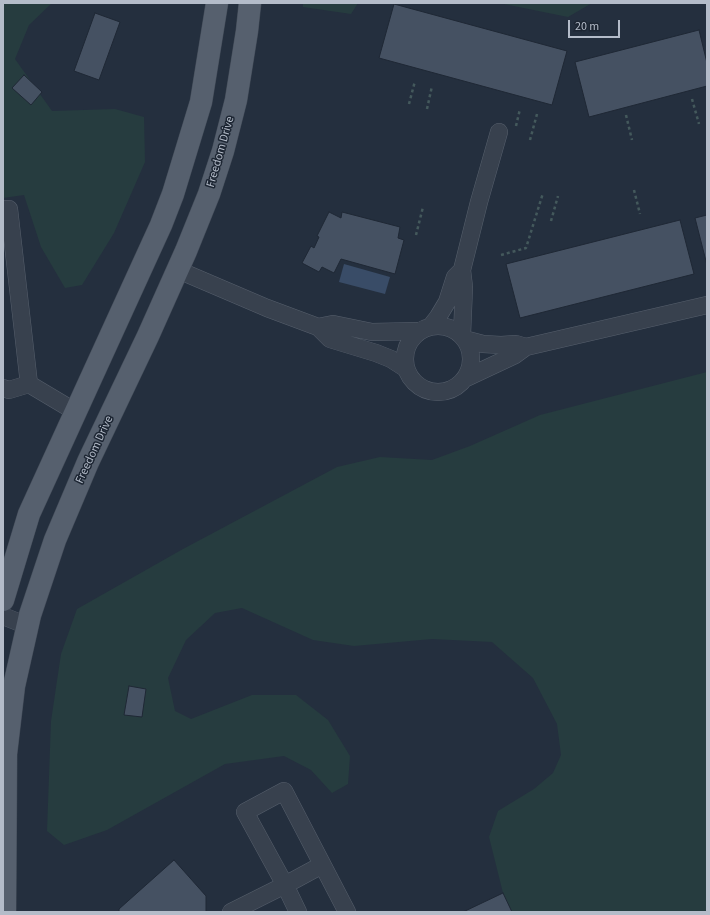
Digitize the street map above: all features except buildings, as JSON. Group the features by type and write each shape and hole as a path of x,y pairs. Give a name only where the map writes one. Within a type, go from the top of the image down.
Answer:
{"main road":[{"path":"3,600 29,514 161,226 173,194 201,102 217,3"},
{"name":"Freedom Drive","path":"5,912 6,754 14,686 28,626 50,555 61,526 88,462 178,270 209,194 223,150 236,100 250,3"}],"street":[{"path":"466,378 471,367 471,356 468,345 463,337 464,287 462,270 484,184 507,130"},
{"path":"3,209 9,209 29,384"},
{"path":"178,270 318,328 330,338 376,352 405,368"},
{"path":"462,270 456,277 447,302 438,317 407,347 404,357 405,368 410,378 417,386 426,391 437,393 448,391 458,386 466,378 515,355 526,347 707,305"},
{"path":"318,328 333,324 372,332 424,329 441,326 452,329 463,337 483,344 516,344 526,347"},
{"path":"3,388 9,390 29,384 76,412"},
{"path":"3,616 28,626"},
{"path":"298,912 245,812 284,791 347,912"},
{"path":"231,912 322,866"}],"path":[{"path":"409,104 415,81"},
{"path":"427,109 432,86"},
{"path":"692,98 699,124"},
{"path":"507,130 520,109"},
{"path":"530,140 537,114"},
{"path":"626,115 632,140"},
{"path":"634,190 640,214"},
{"path":"501,255 526,248 543,192"},
{"path":"551,221 558,196"},
{"path":"416,235 423,207"}],"green space":[{"path":"3,3 52,3 29,25 15,59 52,111 115,109 144,117 145,162 114,233 82,285 65,288 41,247 24,195 3,198"},
{"path":"303,3 358,3 351,14 303,7"},
{"path":"499,3 592,3 568,17"},
{"path":"707,372 707,912 512,912 503,893 489,837 498,811 534,789 553,773 561,755 557,724 533,678 492,642 432,639 354,646 313,640 242,608 215,613 186,640 168,678 175,711 191,719 252,695 296,695 328,720 350,756 348,784 332,793 311,770 284,756 225,764 107,830 64,845 47,831 51,721 61,654 77,609 183,549 337,467 380,457 432,460 470,446 540,415"}],"water":[{"path":"344,264 390,277 385,294 339,282"}]}
